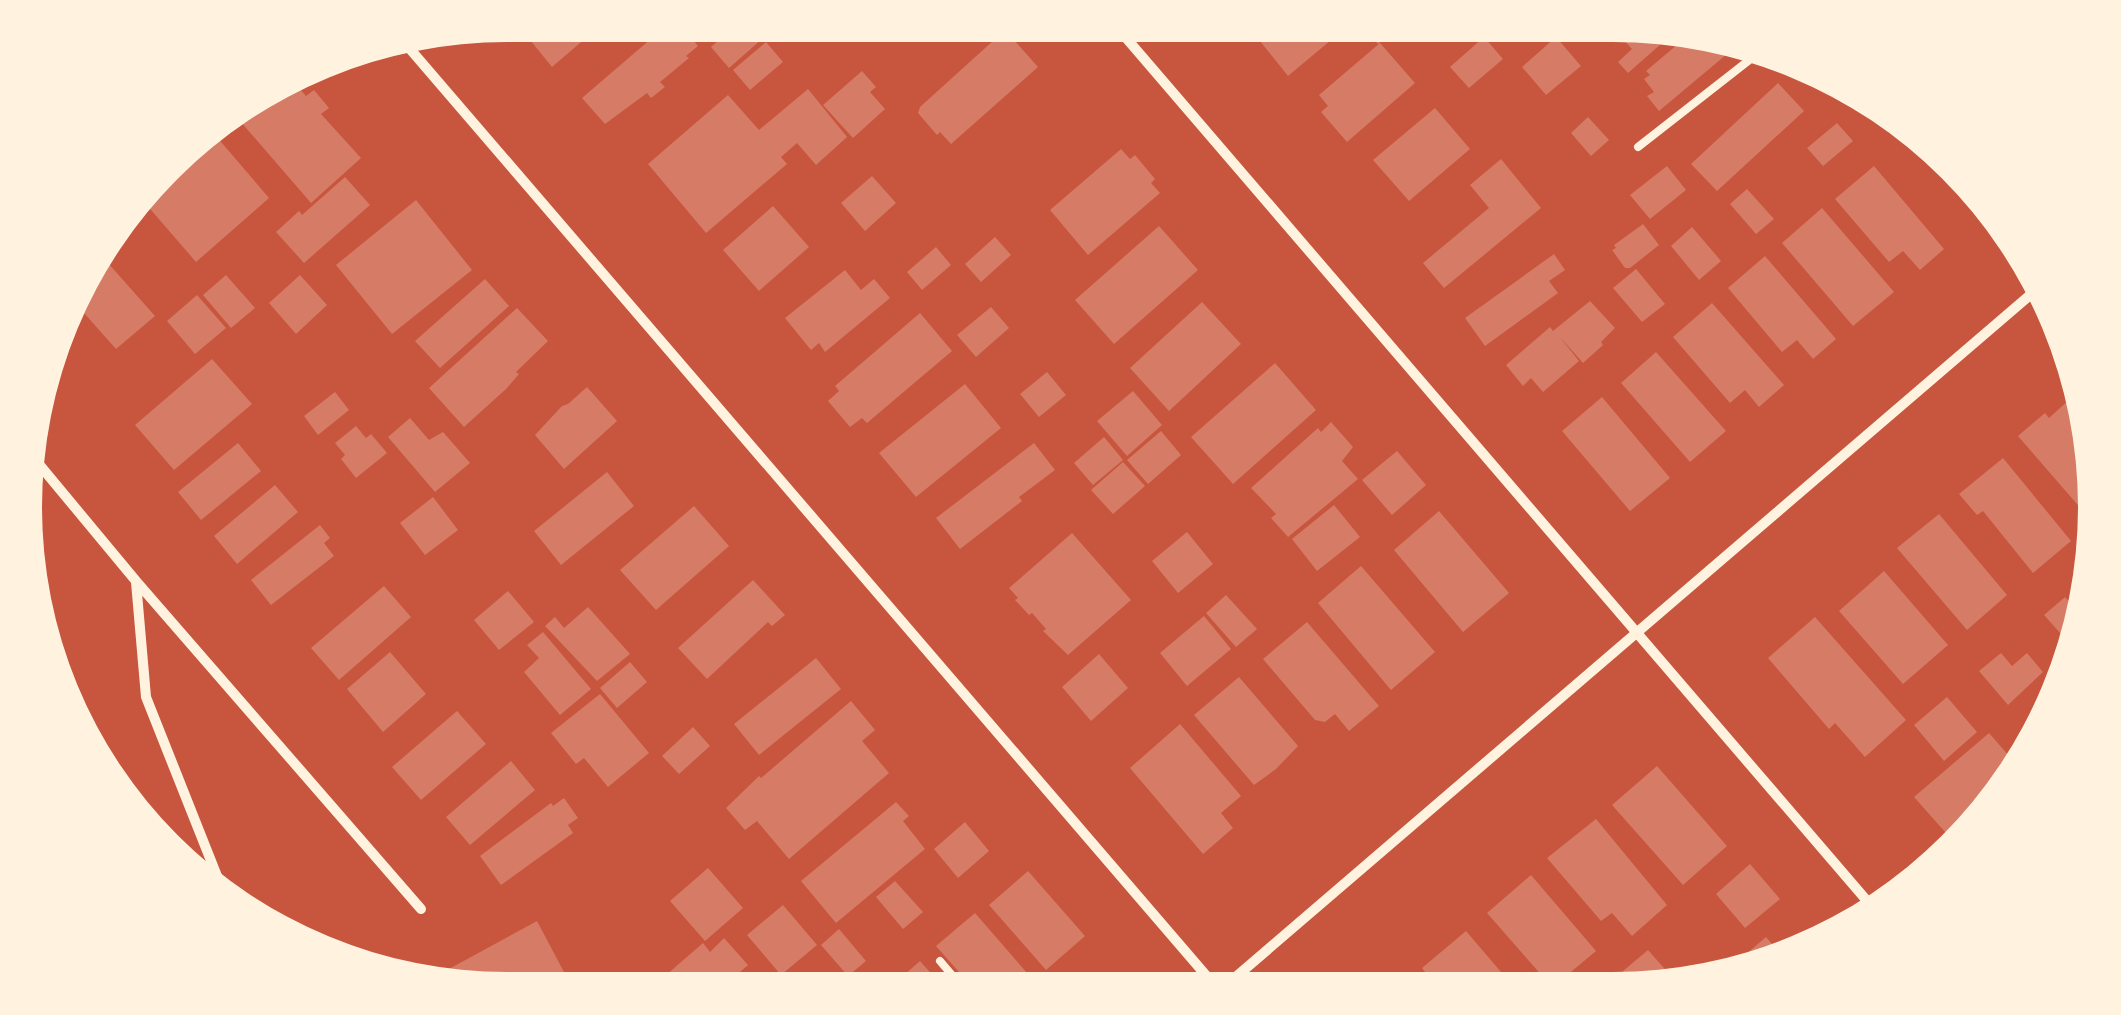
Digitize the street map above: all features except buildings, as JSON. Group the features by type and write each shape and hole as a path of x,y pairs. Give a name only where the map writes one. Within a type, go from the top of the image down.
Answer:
{"street":[{"path":"1130,42 1865,898"},
{"path":"413,52 1202,972"},
{"path":"1243,972 2028,296"},
{"path":"44,469 421,909"},
{"path":"136,581 146,697 214,867"}],"lane":[{"path":"1638,147 1747,62"},
{"path":"940,961 949,972"}]}
